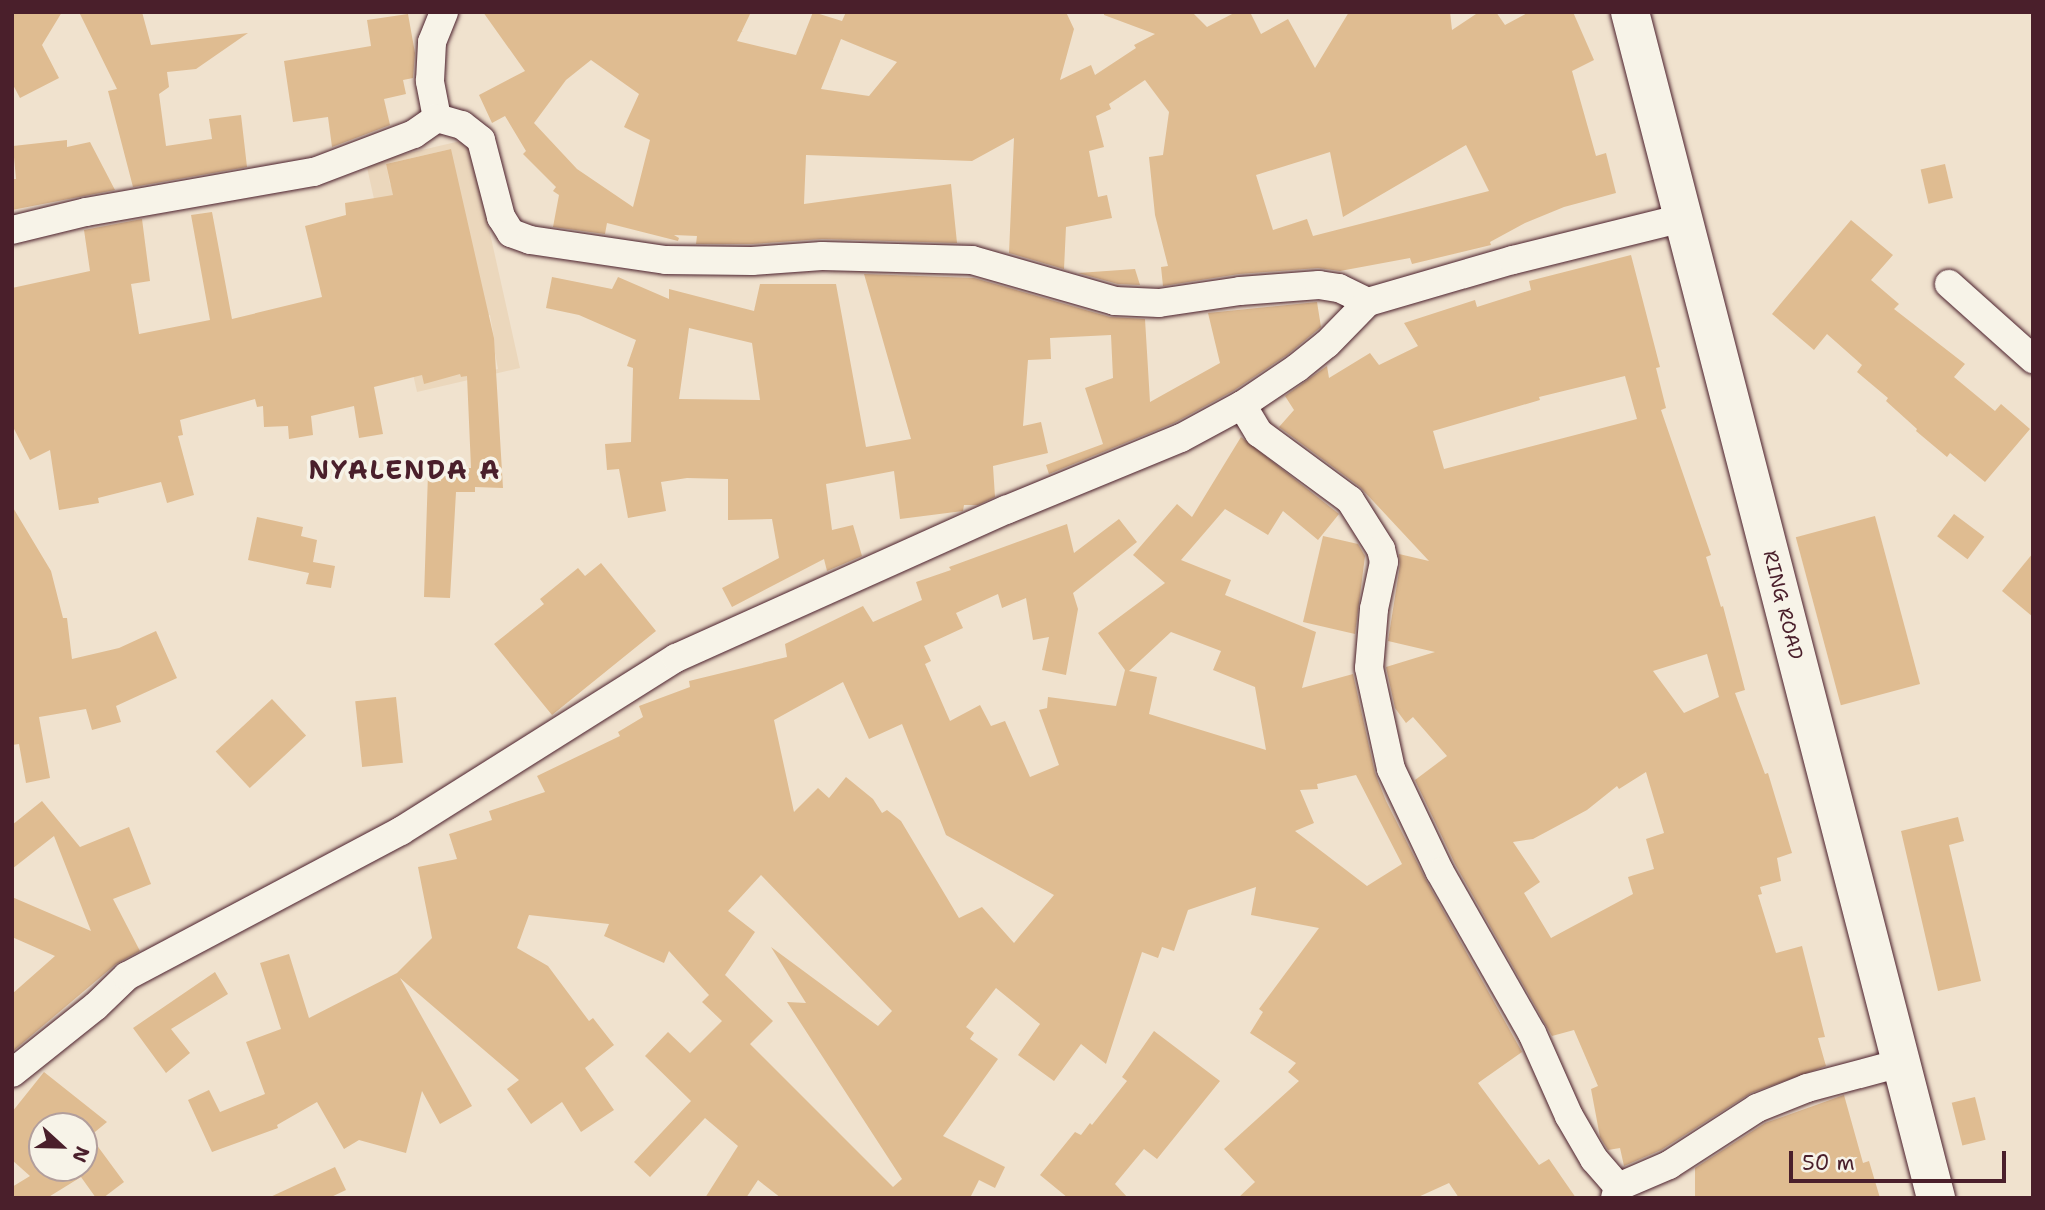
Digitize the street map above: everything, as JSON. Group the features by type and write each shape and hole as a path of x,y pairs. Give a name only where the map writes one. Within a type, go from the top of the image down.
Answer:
{"main road":[{"name":"RING ROAD","path":"1630,12 1936,1198"}],"street":[{"path":"437,118 430,81 432,42 444,12"},
{"path":"12,230 86,212 314,172 414,134 437,118"},
{"path":"437,118 462,125 481,140 501,217 511,233 530,240 666,260 751,261 822,256 972,260 1115,301 1159,303 1240,291 1319,285 1339,288 1368,302"},
{"path":"12,1073 96,1006 127,976 401,831 676,658 1006,510 1148,454 1242,405 1327,344 1368,302 1513,260 1683,218"},
{"path":"1949,284 2033,359"},
{"path":"1242,405 1259,433 1350,500 1373,531 1384,562 1374,609 1369,668 1391,769 1440,872 1532,1034 1569,1116 1617,1192 1669,1165 1758,1108 1807,1088 1901,1063"}],"shaded area":[{"path":"469,139 520,368 417,392 366,163","holes":["451,149 391,185 390,184 386,164","490,315 494,338 438,351 432,328","494,348 498,369 461,377 457,356"]}],"building":[{"path":"12,12 62,12 42,45 59,78 20,98 12,83"},
{"path":"79,12 142,12 151,45 248,33 196,69 167,72 169,87 159,94 166,146 212,139 209,119 241,115 247,167 133,187 108,91 117,89"},
{"path":"483,12 751,12 737,41 796,55 813,12 842,21 846,12 1066,12 1074,29 1060,80 1091,65 1095,75 1136,48 1134,45 1155,34 1104,15 1104,12 1192,12 1207,27 1236,12 1250,12 1261,34 1288,19 1315,68 1349,12 1450,12 1452,30 1479,12 1496,12 1505,25 1529,12 1573,12 1594,60 1572,71 1596,156 1606,153 1616,193 1564,207 1525,223 1490,242 1491,245 1412,264 1410,258 1340,271 1318,268 1239,274 1163,286 1161,267 1168,266 1155,215 1149,157 1163,155 1169,112 1145,80 1109,104 1111,109 1096,116 1104,147 1089,151 1098,197 1107,195 1112,218 1066,227 1064,269 1009,253 1014,138 972,161 806,155 804,204 951,184 957,243 822,239 752,244 696,244 697,236 674,235 679,238 678,241 607,223 605,234 553,227 559,195 553,191 556,187 523,154 526,151 505,116 492,123 479,95 525,71","holes":["841,39 897,62 869,96 821,89","591,60 639,94 624,127 650,140 633,207 577,169 534,123 566,80","1466,145 1489,191 1313,236 1307,219 1273,230 1256,175 1330,152 1343,217"]},
{"path":"408,14 415,53 413,78 403,80 406,94 384,99 390,125 332,147 328,117 293,122 284,61 371,46 367,20"},
{"path":"67,140 67,147 90,142 115,190 12,210 12,179 16,179 13,146"},
{"path":"451,149 494,338 503,488 475,487 475,492 456,492 450,598 424,597 428,473 448,473 448,468 471,468 467,376 461,377 460,374 424,384 422,375 374,387 383,434 359,438 354,406 311,416 313,435 289,439 288,426 264,427 263,406 257,407 255,399 180,420 183,435 178,436 194,495 167,503 161,482 98,498 99,503 59,510 50,450 30,460 12,425 12,288 90,271 84,230 142,219 150,281 131,284 139,334 210,320 191,215 212,212 232,319 322,297 305,226 346,215 345,203 393,195 386,164"},
{"path":"1945,164 1953,198 1929,204 1921,170"},
{"path":"1851,220 1893,255 1871,280 1899,304 1894,309 1965,364 1954,377 1995,411 2001,404 2030,429 1985,482 1950,453 1947,457 1916,431 1917,429 1886,401 1888,398 1857,372 1862,365 1827,334 1814,350 1772,314"},
{"path":"1631,255 1660,367 1656,368 1666,408 1661,410 1711,555 1706,557 1721,607 1723,606 1745,690 1735,693 1765,774 1768,773 1792,853 1777,858 1781,881 1760,887 1762,894 1758,895 1776,953 1802,946 1825,1037 1818,1038 1826,1066 1751,1093 1661,1150 1624,1166 1620,1148 1608,1150 1600,1137 1591,1089 1598,1086 1574,1030 1552,1036 1455,864 1415,780 1447,756 1413,717 1406,723 1395,708 1386,667 1435,652 1388,641 1400,565 1399,554 1429,561 1360,487 1279,427 1294,410 1285,396 1327,366 1329,378 1370,353 1379,365 1418,346 1404,323 1475,300 1477,307 1531,290 1529,281","holes":["1625,376 1637,419 1444,469 1433,431 1540,400 1539,397","1707,654 1719,697 1684,713 1653,671","1646,772 1664,833 1646,839 1654,869 1628,877 1633,894 1551,938 1524,893 1540,882 1513,842 1533,839 1587,810 1617,786 1619,789"]},
{"path":"1135,269 1140,285 1118,284 1078,273"},
{"path":"864,274 974,278 1110,317 1145,319 1150,402 1220,363 1208,313 1317,302 1321,327 1287,355 1233,391 1174,423 1049,474 1046,465 1103,444 1085,388 1113,378 1111,335 1050,338 1051,359 1028,360 1023,426 1041,422 1048,453 993,466 995,497 978,505 964,505 963,511 900,519 894,471 826,484 832,530 853,525 862,556 827,571 824,559 732,607 722,588 779,558 772,519 728,520 728,479 687,478 661,482 666,511 628,518 619,469 607,470 605,444 631,442 633,368 627,366 636,340 579,315 546,308 552,277 612,289 618,277 669,299 669,289 754,311 760,284 836,284 866,447 911,439","holes":["689,328 752,343 760,400 679,399"]},
{"path":"1241,437 1339,514 1318,540 1283,511 1268,535 1225,509 1181,560 1231,580 1225,595 1316,632 1302,688 1353,674 1375,773 1386,801 1426,880 1522,1052 1478,1083 1539,1165 1549,1159 1576,1198 1459,1198 1449,1183 1416,1198 1238,1198 1255,1182 1224,1149 1299,1081 1288,1072 1296,1063 1250,1033 1263,1012 1259,1009 1319,928 1251,915 1256,887 1188,910 1174,951 1162,947 1158,958 1142,952 1106,1064 1081,1044 1054,1081 1018,1055 1040,1024 996,988 966,1027 974,1033 970,1039 998,1059 943,1136 1005,1167 995,1188 979,1180 970,1198 781,1198 758,1180 746,1198 705,1198 738,1146 705,1118 650,1177 634,1162 691,1101 645,1056 668,1032 690,1053 722,1021 702,1002 709,995 669,951 664,963 604,936 609,924 529,915 517,948 548,966 589,1021 593,1018 614,1045 585,1068 614,1110 581,1132 562,1102 531,1124 507,1089 519,1080 400,978 472,1106 440,1124 422,1091 406,1153 359,1140 344,1149 317,1102 277,1125 278,1128 212,1152 188,1100 209,1090 220,1112 265,1094 246,1042 281,1029 260,963 289,954 309,1018 397,973 432,938 418,867 457,859 449,834 492,820 489,811 545,792 537,776 620,736 618,732 643,717 639,706 690,687 689,681 787,657 785,644 863,606 873,622 922,600 916,582 951,570 949,567 1067,524 1074,553 1119,519 1137,542 1073,593 1078,609 1066,675 1042,670 1049,637 1033,640 1026,598 1002,608 998,594 956,613 963,628 924,646 931,661 925,664 950,721 980,705 991,726 1005,721 1030,777 1059,765 1039,710 1047,708 1048,697 1116,706 1125,670 1098,633 1165,583 1133,555 1177,504 1192,517","holes":["1171,632 1221,651 1213,670 1255,687 1266,750 1149,714 1157,677 1129,671","843,682 869,739 902,724 946,835 1054,895 1014,943 982,907 959,918 901,821 887,810 882,813 873,799 846,777 829,798 818,788 794,812 774,720","1356,775 1402,864 1367,886 1295,831 1314,823 1300,790 1318,789 1317,784","761,875 892,1011 878,1026 771,947 806,1003 787,1002 902,1179 893,1187 750,1044 773,1021 725,975 755,932 728,911"]},
{"path":"12,506 51,571 63,618 67,618 72,659 119,648 156,631 177,678 116,706 121,722 92,730 86,709 39,717 50,778 26,783 19,744 12,745"},
{"path":"1954,514 1984,537 1967,559 1937,536"},
{"path":"1875,516 1920,684 1841,705 1796,537"},
{"path":"257,517 303,527 301,536 317,540 313,562 335,566 331,588 306,584 309,573 248,560"},
{"path":"1323,536 1358,544 1365,556 1355,634 1303,622"},
{"path":"2033,553 2033,617 2002,591"},
{"path":"601,563 656,631 552,715 494,644 544,604 540,599 578,568 585,576"},
{"path":"396,697 403,763 362,767 355,701"},
{"path":"272,699 306,736 250,788 216,752"},
{"path":"42,801 80,847 129,827 151,884 113,899 140,951 116,964 12,1052 12,994 55,956 12,937 12,897 91,931 54,836 12,869 12,825"},
{"path":"1958,817 1964,841 1949,845 1981,981 1938,991 1901,831"},
{"path":"215,972 228,994 171,1029 190,1053 166,1073 133,1028"},
{"path":"1154,1031 1220,1081 1157,1159 1144,1149 1115,1184 1128,1198 1068,1198 1040,1175 1075,1132 1081,1135 1090,1123 1092,1125 1127,1081 1122,1077"},
{"path":"44,1072 94,1112 28,1112 28,1174 12,1160 12,1112"},
{"path":"1844,1095 1863,1163 1869,1161 1880,1198 1695,1198 1695,1168 1765,1123"},
{"path":"1975,1097 1986,1140 1962,1145 1952,1103"},
{"path":"98,1115 107,1122 98,1129"},
{"path":"98,1147 124,1182 103,1198 96,1198 85,1182 98,1182"},
{"path":"335,1167 346,1190 329,1198 268,1198"},
{"path":"28,1177 28,1182 73,1182 47,1198 12,1198 12,1187"}],"district":[{"name":"NYALENDA A","path":"405,470"}]}
